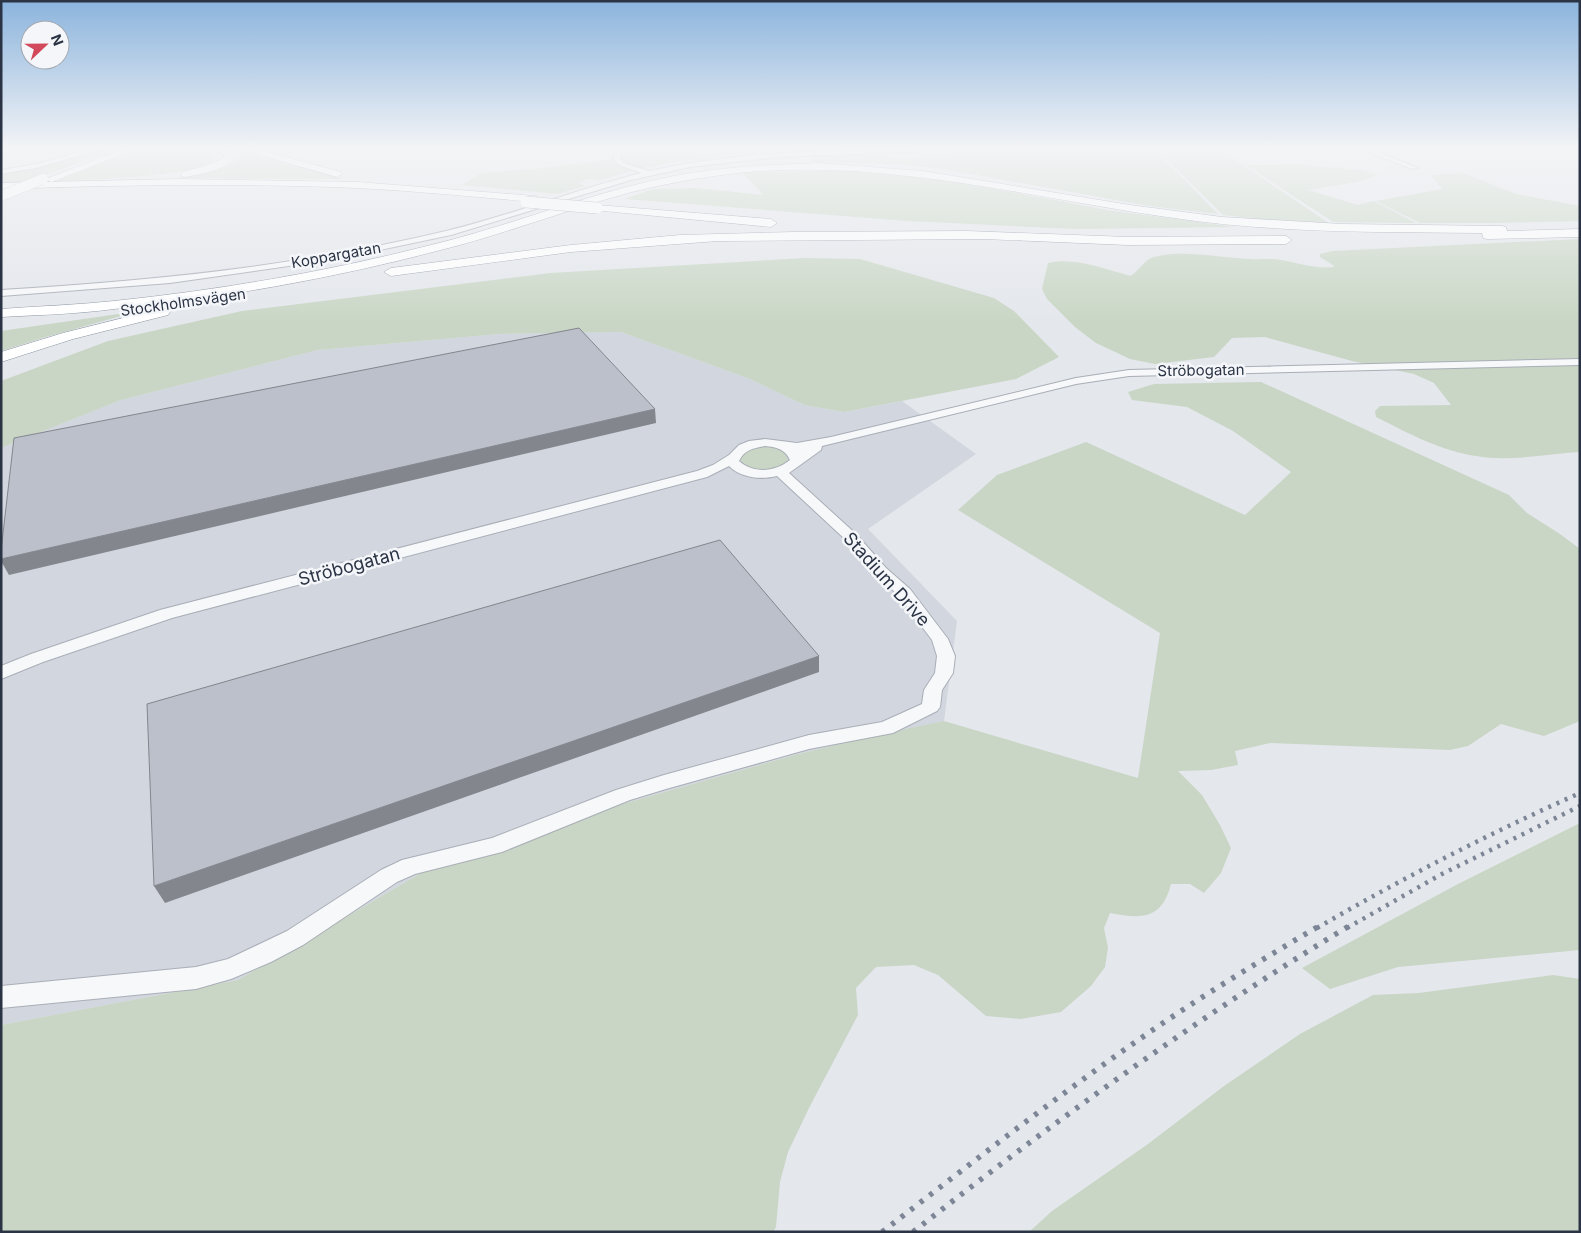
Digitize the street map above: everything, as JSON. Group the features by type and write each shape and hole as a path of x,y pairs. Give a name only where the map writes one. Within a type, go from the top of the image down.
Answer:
{"highway":[{"path":"1,313 114,305 230,288 363,264 475,237 576,207"},
{"path":"607,207 820,227 982,236 1128,241 1580,233"},
{"path":"608,207 780,220"},
{"path":"1119,207 1229,222 1325,228 1502,230"},
{"path":"818,222 979,233 1216,237 1580,228"},
{"name":"Stockholmsvägen","path":"1,328 543,252 674,240 785,236 982,236"},
{"path":"1353,238 1495,240 1580,244"},
{"path":"1,358 68,336 128,320 296,286"},
{"name":"Stockholmsvägen","path":"1,321 114,305"}],"street":[{"name":"Koppargatan","path":"1,293 163,281 231,273 337,256 468,228 538,207"},
{"name":"Ströbogatan","path":"1,672 166,614 702,474 718,468 733,458 736,452 751,444 805,446 831,442 1060,385 1130,373 1227,369 1580,362"},
{"name":"Ströbogatan","path":"702,474 743,470 763,473 779,472 807,451 831,442"},
{"path":"784,446 791,450 796,460"},
{"path":"733,458 732,462 743,470"},
{"name":"Stadium Drive","path":"1,997 196,978 231,969 263,956 295,938 389,876 410,866 495,846 623,795 683,776 809,742 886,728 930,707 933,690 944,673 946,656 940,639 904,592 881,571 852,538 779,472"}],"shaded area":[{"path":"621,332 750,379 804,405 844,412 902,401 976,454 868,529 957,621 944,721 798,754 566,820 421,873 238,980 1,1025 1,448 121,400 318,350 499,334"}],"green space":[{"path":"722,207 1089,207 1235,227 1076,229 909,221"},
{"path":"1154,207 1211,207 1218,214"},
{"path":"1214,207 1304,207 1330,224 1278,221 1223,215"},
{"path":"1309,207 1385,207 1416,223 1333,222"},
{"path":"1387,207 1580,207 1580,221 1420,223"},
{"path":"1580,239 1580,452 1528,457 1489,458 1463,454 1425,441 1376,417 1375,411 1380,406 1451,405 1434,383 1414,374 1352,361 1265,337 1232,338 1214,357 1155,364 1130,359 1096,343 1075,327 1047,299 1042,289 1048,263 1058,262 1079,263 1130,276 1144,263 1154,257 1178,254 1277,259 1313,266 1334,267 1320,257 1320,254 1333,251"},
{"path":"805,258 860,259 994,298 1014,311 1059,357 1016,379 844,412 804,405 750,379 621,332 499,334 318,350 121,400 1,448 1,381 108,341 242,311 551,273"},
{"path":"139,311 46,337 1,351 1,331"},
{"path":"1261,382 1509,495 1527,513 1580,549 1580,721 1544,736 1501,724 1468,746 1450,750 1270,743 1235,751 1238,765 1211,770 1178,771 1202,795 1231,848 1221,873 1204,893 1190,884 1171,884 1162,905 1156,911 1141,916 1110,913 1104,928 1108,948 1105,967 1091,986 1061,1012 1021,1019 986,1016 938,975 914,965 876,967 856,988 858,1015 788,1152 780,1182 776,1227 773,1232 1,1232 1,1025 238,980 421,873 566,820 798,754 891,732 944,721 1138,778 1160,633 958,510 997,475 1086,442 1245,515 1291,472 1233,431 1187,407 1132,400 1128,392 1154,384"},
{"path":"763,446 781,450 788,457 787,462 770,470 752,469 741,463 739,459 746,450"},
{"path":"1580,823 1580,950 1398,967 1330,989 1302,968 1458,884"},
{"path":"1553,975 1580,979 1580,1232 1029,1232 1052,1211 1148,1144 1224,1086 1300,1034 1373,995 1419,993"}],"building":[{"path":"579,328 655,409 1,559 14,438"},
{"path":"720,540 819,656 154,886 147,704"}],"railway":[{"path":"1317,928 1447,857 1580,793"},
{"path":"1347,928 1440,875 1580,806"},
{"path":"882,1232 1032,1117 1109,1061 1187,1007 1319,926"},
{"path":"913,1232 1126,1072 1236,997 1349,926"}]}
